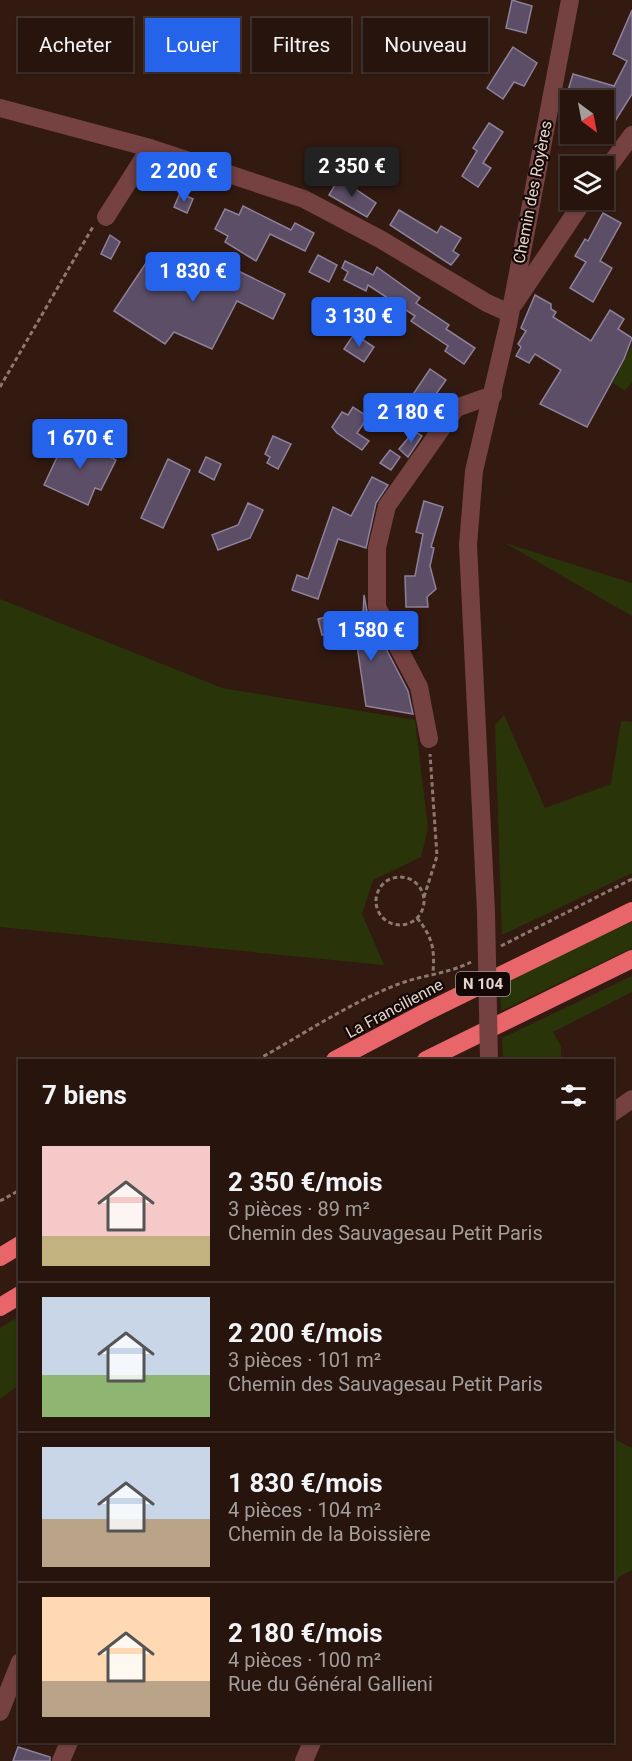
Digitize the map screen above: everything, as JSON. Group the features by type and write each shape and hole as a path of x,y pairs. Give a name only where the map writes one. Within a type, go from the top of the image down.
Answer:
{"highway":[{"name":"La Francilienne","path":"337,1059 435,1007 632,911"},
{"name":"N 104","path":"428,1059 632,959"},
{"path":"0,1257 18,1246"},
{"path":"0,1307 18,1296"}],"street":[{"name":"Chemin des Royères","path":"489,1059 486,912 468,545 479,440 493,395 570,0"},
{"path":"0,108 150,148 304,199 380,239 508,313 577,210"},
{"path":"614,159 632,135"},
{"path":"106,217 150,148"},
{"path":"429,739 419,687 377,607 377,548 387,506 456,408 493,395"},
{"path":"614,1112 632,1100"},
{"path":"0,1712 18,1667"},
{"path":"61,1761 69,1743"},
{"path":"304,1761 312,1743"}],"path":[{"path":"0,387 99,217 106,217"},
{"path":"424,897 416,883 401,877 386,882 377,896 379,911 389,922 404,924 417,918 422,911 437,856 429,739"},
{"path":"496,949 632,879"},
{"path":"417,918 431,935 435,953 433,972"},
{"path":"259,1059 395,985 433,972 459,968 477,959"},
{"path":"0,1201 18,1191"}],"green space":[{"path":"632,345 632,382 625,391 613,383"},
{"path":"505,543 632,583 632,616"},
{"path":"0,599 222,688 415,720 428,829 421,857 373,880 362,914 384,965 0,927"},
{"path":"504,715 545,808 611,784 621,721 632,722 632,873 502,935 495,725"},
{"path":"632,922 632,948 501,1011 500,982"},
{"path":"632,976 632,992 553,1032 561,1046 561,1059 503,1059 502,1038"},
{"path":"18,1317 18,1386 0,1399 0,1328"},
{"path":"614,1439 632,1448 632,1570 619,1577 614,1586"}],"building":[{"path":"512,0 532,6 526,33 506,28"},
{"path":"632,10 632,94 614,123 614,90 568,90 573,74 614,86 627,61 613,54"},
{"path":"513,47 537,63 524,86 514,82 503,99 487,88"},
{"path":"489,123 503,132 483,163 491,168 478,187 462,176 477,151 473,148"},
{"path":"339,178 376,203 367,217 329,195"},
{"path":"180,193 193,199 187,213 174,207"},
{"path":"243,206 291,230 295,223 314,233 305,251 270,234 256,261 225,242 228,236 215,229 225,209 239,215"},
{"path":"399,210 437,233 441,226 461,238 453,251 459,255 451,265 390,225"},
{"path":"603,213 621,223 600,261 612,268 593,302 570,288 586,262 575,256 585,239 588,241"},
{"path":"110,235 120,242 111,259 101,254"},
{"path":"318,255 337,265 329,282 309,272"},
{"path":"148,260 198,294 216,260 285,294 273,319 237,301 212,349 174,332 165,344 114,311"},
{"path":"345,261 373,275 377,267 420,298 416,303 449,325 446,329 475,348 464,364 445,351 448,346 411,321 415,316 368,285 366,291 344,280 348,272 342,268"},
{"path":"535,295 551,304 551,309 556,312 553,317 591,341 610,310 624,319 618,329 632,338 624,359 587,427 540,404 561,370 535,354 529,363 516,356 521,347 518,344 526,331 521,328"},
{"path":"354,334 374,347 364,362 344,349"},
{"path":"430,369 446,380 414,425 396,413 409,394 412,396"},
{"path":"353,407 368,417 357,433 369,441 362,450 332,427 342,412 348,415"},
{"path":"414,431 422,436 408,457 399,449"},
{"path":"68,434 111,454 110,457 116,460 101,490 95,488 88,505 44,485"},
{"path":"273,436 291,444 278,469 267,463 270,457 265,454"},
{"path":"390,450 400,457 391,470 380,463"},
{"path":"206,457 221,464 214,480 199,472"},
{"path":"168,459 190,470 163,528 141,518"},
{"path":"372,477 388,485 376,503 366,548 338,539 318,599 292,590 297,575 308,579 333,507 351,516"},
{"path":"424,501 443,507 431,547 434,548 430,566 436,589 427,597 428,607 406,607 405,576 415,576 423,534 416,532"},
{"path":"248,503 263,510 250,538 218,550 212,535 238,525"},
{"path":"364,595 367,612 408,691 413,714 366,706 356,639 329,644 326,634 322,635 318,619 341,613 343,621 363,617"},
{"path":"18,1747 50,1757 50,1761 13,1761"}]}
